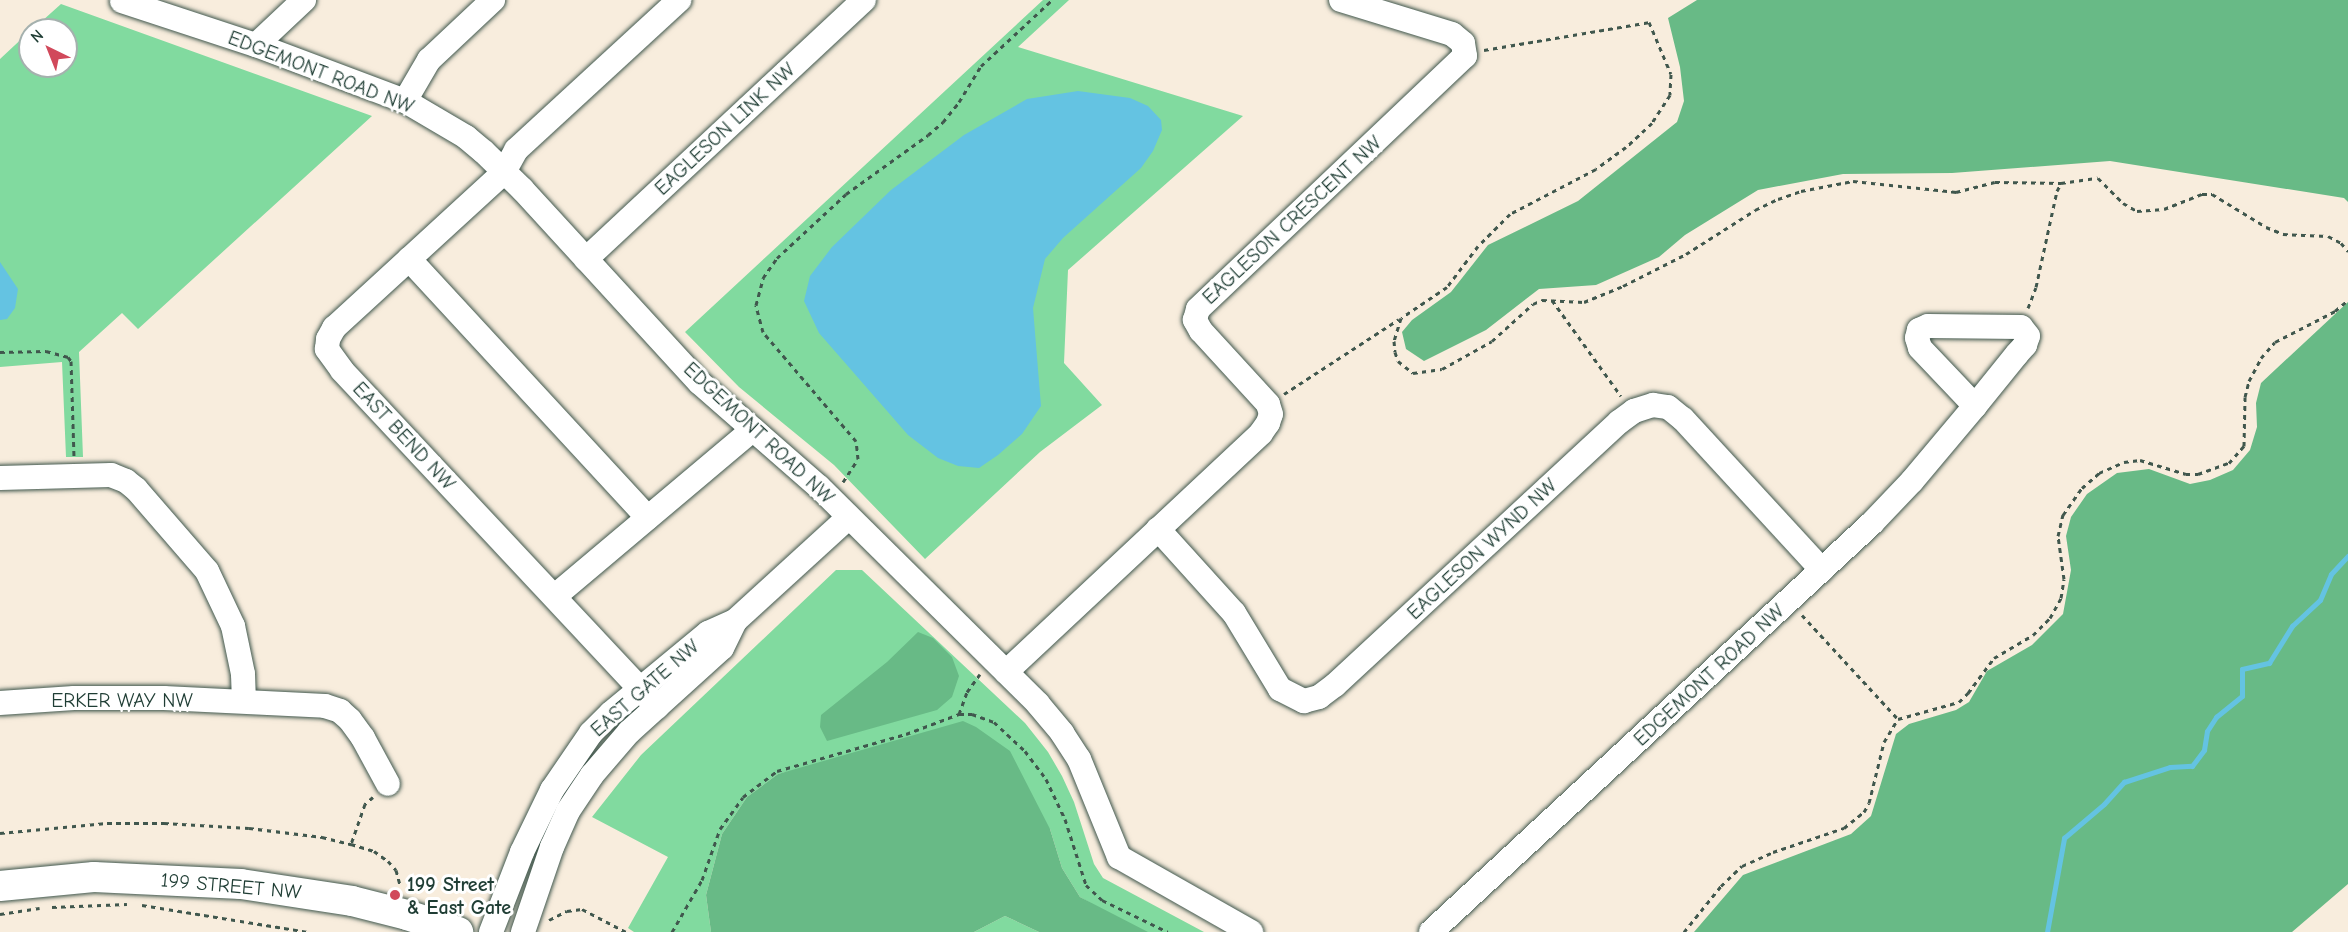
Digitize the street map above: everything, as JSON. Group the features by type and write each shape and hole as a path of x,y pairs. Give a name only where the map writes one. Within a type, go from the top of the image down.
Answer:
{"main road":[{"name":"199 STREET NW","path":"0,886 94,877 241,884 352,901 458,932"}],"street":[{"path":"256,45 304,0"},
{"path":"405,100 429,60 493,0"},
{"name":"EAST BEND NW","path":"657,707 342,370 327,349 328,339 334,328 504,172 516,150 679,0"},
{"name":"EAGLESON LINK NW","path":"586,259 864,0"},
{"path":"1341,0 1452,34 1463,43 1465,56"},
{"name":"EDGEMONT ROAD NW","path":"133,2 405,100 466,137 504,172 700,383 829,496 1000,667 1062,733 1078,759 1119,856 1251,932"},
{"name":"EAGLESON CRESCENT NW","path":"1268,404 1201,331 1195,320 1198,309 1465,56"},
{"path":"409,259 648,518"},
{"path":"1975,406 1920,348 1917,338 1919,330 1937,326 2021,327"},
{"name":"EDGEMONT ROAD NW","path":"1431,932 1789,601 1912,482 2025,345 2028,336 2021,327"},
{"path":"1000,667 1158,530 1261,433 1271,414 1268,404"},
{"name":"EAGLESON WYND NW","path":"1158,530 1234,613 1280,689 1304,701 1319,697 1335,685 1619,422 1634,411 1653,405 1668,407 1683,419 1822,570"},
{"path":"555,596 752,430"},
{"path":"0,478 111,476 126,481 189,547 207,571 233,626 243,674 244,701"},
{"name":"EAST GATE NW","path":"491,932 522,852 552,790 591,733 640,688 708,633 735,621 849,517"},
{"name":"EAST GATE NW","path":"533,927 552,847 568,811 592,775 629,732 722,648 735,621"},
{"name":"ERKER WAY NW","path":"0,703 74,698 307,704 340,711 363,738 388,784"}],"path":[{"path":"829,496 855,468 858,459 856,441 763,332 756,305 763,278 777,258 846,194 943,122 959,102 981,66 1052,0"},
{"path":"1268,404 1447,287 1478,246 1510,214 1596,169 1626,147 1652,123 1670,94 1671,74 1649,22 1494,46 1465,56"},
{"path":"1401,318 1394,340 1398,362 1413,373 1442,369 1492,341 1533,304 1552,300 1584,302 1623,286 1686,254 1755,210 1801,191 1853,182 1956,192 1995,182 2061,183 2098,178 2123,203 2137,212 2164,209 2202,194 2212,194 2266,227 2283,234 2328,236 2341,243 2348,251"},
{"path":"2021,327 2036,287 2057,191 2061,183"},
{"path":"1552,300 1634,411"},
{"path":"1684,932 1721,886 1742,866 1773,852 1844,828 1864,812 1869,803 1884,742 1898,719 1959,702 1994,658 2033,635 2050,618 2061,598 2064,579 2058,536 2063,515 2082,488 2099,473 2124,462 2140,460 2186,474 2198,474 2229,463 2244,446 2245,397 2249,381 2261,358 2275,342 2335,311 2348,300"},
{"path":"0,352 46,351 60,354 71,361 75,476"},
{"path":"1789,601 1898,719"},
{"path":"959,714 967,692 976,678 1000,667"},
{"path":"672,932 702,880 720,829 743,797 777,771 906,734 959,714 972,714 994,722 1025,751 1046,779 1065,819 1086,885 1102,900 1168,932"},
{"path":"351,844 365,804 388,784"},
{"path":"0,833 107,823 164,823 249,828 322,837 374,851 396,870 400,885"},
{"path":"0,914 48,907 136,904 308,932"},
{"path":"533,927 567,911 582,909 626,932"}],"green space":[{"path":"1043,0 1069,0 1018,47 1243,116 1068,270 1064,363 1102,405 1040,452 925,559 834,465 739,387 685,332"},
{"path":"1697,0 2348,0 2348,202 2344,198 2110,161 1952,173 1843,174 1758,190 1685,235 1659,257 1596,285 1539,289 1486,330 1424,361 1406,349 1402,332 1412,320 1451,292 1488,245 1578,201 1677,122 1684,101 1680,67 1668,18"},
{"path":"61,4 372,116 138,329 122,313 79,352 83,457 66,457 62,362 0,367 0,59 18,42 18,78 78,78 78,18 45,18"},
{"path":"2348,302 2348,884 2292,932 1694,932 1743,875 1851,834 1871,816 1896,734 1909,724 1956,710 1969,702 1987,671 2032,645 2063,614 2071,570 2066,536 2071,517 2087,494 2117,473 2149,469 2190,484 2210,480 2233,470 2250,450 2257,427 2256,403 2261,383"},
{"path":"836,570 862,570 1025,723 1048,752 1062,776 1074,802 1094,864 1103,878 1204,932 1141,932 1080,897 1062,868 1050,829 804,768 778,774 747,797 722,834 706,895 711,932 634,932 628,928 668,857 592,817 641,755"},
{"path":"918,632 933,638 952,657 959,676 952,697 937,710 827,741 820,727 821,715 887,662"},
{"path":"963,721 976,727 1010,751 1050,829 1062,868 1080,897 1148,932 1039,932 1005,916 974,932 711,932 706,895 722,834 747,797 778,774"},
{"path":"1005,916 1039,932 974,932"}],"water":[{"path":"1078,91 1130,98 1148,106 1161,120 1162,130 1153,151 1141,168 1063,238 1045,259 1033,308 1041,406 1022,434 998,455 979,468 958,466 938,458 908,435 819,333 804,301 810,276 832,247 891,190 964,135 1027,99"},
{"path":"0,262 18,289 15,308 7,319 0,320"}],"waterway":[{"path":"2047,932 2064,838 2104,804 2124,782 2170,767 2192,766 2204,750 2207,731 2216,717 2242,696 2242,669 2269,663 2292,626 2320,600 2331,574 2348,556"}],"place":[{"name":"199 Street & East Gate","path":"395,895"}]}
